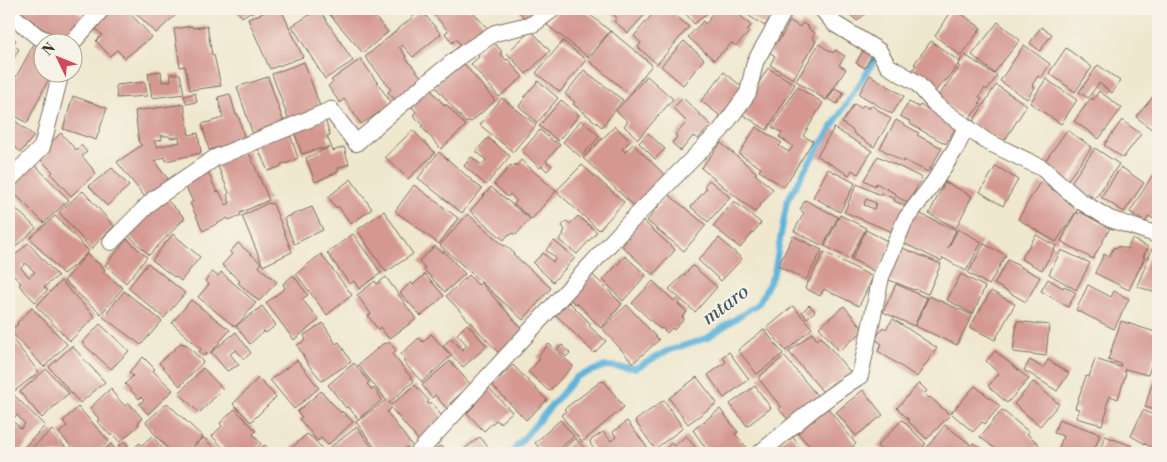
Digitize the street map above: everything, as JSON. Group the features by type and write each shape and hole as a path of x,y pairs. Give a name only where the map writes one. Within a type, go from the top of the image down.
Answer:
{"street":[{"path":"82,32 102,9"},
{"path":"111,242 154,199 215,158 322,114 332,110 356,143 464,53 495,33 533,24 553,9"},
{"path":"418,453 628,224 721,130 748,93 755,62 785,9"},
{"path":"822,9 835,24 878,51 888,66 917,83 936,105 986,141 1042,168 1080,201 1110,219 1158,235"},
{"path":"9,13 32,32"},
{"path":"9,180 42,147 58,82"},
{"path":"760,453 807,412 838,389 860,376 881,277 905,220 934,182 956,148 966,127"}],"building":[{"path":"17,9 74,9 84,17 71,32 46,32"},
{"path":"107,9 126,9 152,37 125,58 117,50 110,56 96,41 102,35 93,26"},
{"path":"132,9 178,9 180,11 156,33"},
{"path":"235,9 257,9 252,14 250,12 242,17"},
{"path":"273,9 281,9 303,57 270,69 248,19"},
{"path":"319,9 353,61 325,79 292,26"},
{"path":"325,9 368,9 388,32 363,53"},
{"path":"436,9 470,9 488,29 464,49 456,39 452,43 445,33 448,31 432,12"},
{"path":"517,9 542,9 527,21"},
{"path":"560,9 583,9 610,31 588,57 547,25"},
{"path":"607,9 650,9 628,33 614,21 617,18"},
{"path":"657,9 668,9 689,27 657,64 638,47 641,43 634,36"},
{"path":"682,9 713,9 694,24"},
{"path":"717,9 731,9 751,26 747,30 749,32 736,46 732,43 714,60 688,37 703,21 705,24"},
{"path":"738,9 775,9 765,26"},
{"path":"844,9 871,9 857,21"},
{"path":"953,9 981,28 961,56 935,36"},
{"path":"421,10 441,34 413,57 402,45 399,47 422,78 396,101 388,92 391,89 365,57"},
{"path":"790,21 800,27 802,23 809,27 815,33 812,38 816,41 793,79 770,65 775,56 765,49 773,37 779,41"},
{"path":"998,22 1020,40 994,73 972,55"},
{"path":"192,26 193,28 207,26 212,55 214,55 221,86 190,90 185,66 180,67 174,29"},
{"path":"1041,27 1052,34 1040,51 1030,43"},
{"path":"531,30 550,51 526,74 507,53"},
{"path":"611,31 652,65 629,94 588,60"},
{"path":"9,36 16,40 13,45 19,49 9,67"},
{"path":"492,39 502,52 500,53 506,60 508,59 523,77 499,97 471,64 479,57 476,53"},
{"path":"563,41 586,60 560,92 536,73"},
{"path":"684,41 704,59 683,85 661,66"},
{"path":"931,41 960,62 934,93 910,74 916,65 914,64"},
{"path":"819,44 833,53 835,50 845,56 839,65 846,69 826,100 796,81"},
{"path":"1024,45 1050,64 1041,78 1038,76 1032,85 1035,87 1027,99 1000,81"},
{"path":"32,48 32,82 47,82 27,123 9,112 9,84 13,76 16,77"},
{"path":"1066,48 1092,67 1075,92 1049,73"},
{"path":"864,49 873,54 865,68 856,63"},
{"path":"965,55 997,76 987,90 985,88 979,97 982,99 979,103 981,104 968,120 937,98 960,66 958,65 960,60"},
{"path":"361,59 392,104 361,124 344,99 340,103 328,86 333,82 331,80"},
{"path":"461,60 495,101 471,122 466,123 434,85"},
{"path":"304,62 321,109 289,121 272,74"},
{"path":"1098,65 1120,81 1112,93 1099,83 1088,98 1079,92"},
{"path":"768,68 795,84 767,130 740,113"},
{"path":"584,70 623,100 602,127 573,104 575,102 565,94"},
{"path":"161,71 162,82 171,81 170,74 180,74 184,94 152,98 148,73"},
{"path":"724,72 746,90 723,118 701,101"},
{"path":"870,75 904,96 892,114 859,94"},
{"path":"647,76 673,99 638,139 624,126 628,121 616,111"},
{"path":"268,77 285,126 255,135 252,132 237,87"},
{"path":"1046,79 1077,100 1061,124 1030,103"},
{"path":"538,81 558,98 537,123 519,106"},
{"path":"145,82 147,96 117,98 116,85"},
{"path":"996,85 1027,105 1003,143 972,123"},
{"path":"797,87 823,103 803,136 813,141 784,187 759,171 761,168 739,154 756,127 782,143 779,146 789,152 793,146 779,137 782,133 772,127"},
{"path":"835,88 844,93 837,104 828,99"},
{"path":"430,89 466,126 441,149 413,115 416,112 409,103"},
{"path":"1099,91 1122,108 1099,139 1074,121 1091,98 1093,100"},
{"path":"1157,92 1158,125 1154,131 1136,117"},
{"path":"195,93 197,102 187,104 184,96"},
{"path":"230,94 245,140 209,150 202,124 223,118 218,97"},
{"path":"73,96 107,108 96,140 63,129"},
{"path":"502,98 536,125 513,152 480,125"},
{"path":"683,98 711,125 698,139 693,136 681,151 672,143 677,137 675,135 687,122 673,108"},
{"path":"561,100 579,115 558,141 539,126"},
{"path":"909,102 919,107 920,105 957,125 946,144 910,124 911,122 900,116"},
{"path":"184,104 189,135 198,133 201,153 166,161 165,157 154,161 172,184 148,201 117,162 142,145 139,143 135,111","holes":["161,136 169,136 170,138 179,137 180,142 157,147 154,141 162,140"]},
{"path":"854,104 861,108 863,105 869,109 871,105 891,119 874,147 842,123"},
{"path":"9,116 34,136 21,152 9,143"},
{"path":"325,119 330,135 327,136 333,151 344,147 349,164 338,168 339,171 315,182 306,158 329,147 302,154 293,129"},
{"path":"581,120 600,136 581,157 563,142"},
{"path":"896,120 919,133 917,135 942,148 928,172 904,160 903,162 880,148"},
{"path":"1122,120 1141,134 1123,158 1104,145"},
{"path":"615,126 630,141 622,149 625,152 633,144 668,178 636,208 583,158"},
{"path":"834,128 872,151 858,174 852,170 849,175 817,156"},
{"path":"413,130 435,153 408,179 385,157"},
{"path":"540,130 560,145 546,161 552,166 547,171 542,166 540,168 522,151"},
{"path":"1067,130 1092,147 1067,181 1043,164"},
{"path":"289,131 298,158 268,171 256,144"},
{"path":"61,133 76,150 81,145 87,152 82,156 96,173 71,196 51,174 53,172 41,160 49,151 46,147"},
{"path":"648,133 665,149 655,159 639,143"},
{"path":"488,138 510,156 486,185 464,166 471,157 482,165 486,160 476,151"},
{"path":"721,143 773,189 755,212 701,168"},
{"path":"1095,148 1119,164 1095,199 1087,193 1085,196 1069,185"},
{"path":"248,150 269,200 240,213 241,215 229,220 228,218 203,231 190,203 193,202 183,181 207,170 217,192 219,191 226,205 230,203 227,195 229,193 217,164"},
{"path":"439,152 482,189 462,213 418,178"},
{"path":"878,156 922,178 908,203 876,183 875,186 864,180"},
{"path":"521,160 556,191 532,219 514,204 517,201 510,194 508,197 494,184 511,165 513,167 515,164 516,166"},
{"path":"34,164 69,200 44,223 9,188"},
{"path":"582,165 624,202 599,230 556,191"},
{"path":"996,166 1018,180 1003,206 980,192"},
{"path":"1158,166 1158,222 1149,216 1145,222 1130,212"},
{"path":"1121,167 1144,183 1124,212 1101,197"},
{"path":"112,168 129,186 107,206 89,186"},
{"path":"828,169 855,183 840,212 813,197"},
{"path":"351,179 372,209 351,224 338,206 336,208 328,197"},
{"path":"709,180 730,197 708,222 691,207 707,188 704,186"},
{"path":"945,182 972,196 956,228 929,214"},
{"path":"1040,182 1080,206 1056,242 1018,219"},
{"path":"857,184 880,195 881,193 895,199 894,201 906,206 895,233 844,212","holes":["866,199 876,203 874,209 864,205"]},
{"path":"414,185 458,218 439,244 395,211"},
{"path":"491,187 530,219 516,235 513,233 509,234 504,240 470,211"},
{"path":"83,191 114,226 91,249 59,212"},
{"path":"668,194 706,225 684,251 647,221"},
{"path":"162,195 185,218 149,255 125,232"},
{"path":"805,200 838,217 823,246 794,231 804,213 800,210"},
{"path":"734,201 761,223 740,248 713,226"},
{"path":"268,203 273,204 292,252 263,266 242,216"},
{"path":"9,204 36,228 9,253"},
{"path":"312,207 323,230 294,244 284,218"},
{"path":"384,211 413,254 386,272 357,230"},
{"path":"916,212 956,230 948,248 958,229 982,242 966,271 943,258 941,261 899,241"},
{"path":"1076,212 1078,214 1080,212 1110,228 1093,259 1061,241"},
{"path":"468,214 514,253 551,288 523,320 440,245"},
{"path":"840,215 866,228 850,259 825,246"},
{"path":"55,216 89,251 63,274 30,238"},
{"path":"578,216 597,232 577,254 559,240 565,230 562,226 566,221 570,224"},
{"path":"640,218 675,250 653,275 622,246 629,238 626,234"},
{"path":"866,230 891,243 877,273 852,259"},
{"path":"173,234 200,257 181,281 152,260"},
{"path":"353,234 381,273 359,289 354,281 350,284 327,253"},
{"path":"1036,235 1056,246 1042,270 1021,259"},
{"path":"793,236 822,250 806,280 778,266"},
{"path":"719,238 742,259 721,281 698,260"},
{"path":"127,239 147,257 126,283 105,265"},
{"path":"1132,239 1148,247 1129,290 1095,273 1104,254 1109,257 1114,247 1117,248 1118,246 1127,249"},
{"path":"554,241 575,258 553,282 533,263 543,253 553,262 556,258 546,250"},
{"path":"28,243 58,276 44,287 48,290 35,302 19,285 21,283 9,270 9,261","holes":["25,263 35,272 29,277 21,268"]},
{"path":"238,243 261,263 259,267 277,282 259,301 238,283 240,281 222,265 232,254 230,252"},
{"path":"984,244 1006,255 989,285 968,273"},
{"path":"435,246 443,253 444,251 465,274 445,292 424,270 425,268 419,261"},
{"path":"898,246 941,264 928,294 884,278"},
{"path":"1153,247 1158,249 1158,294 1137,286"},
{"path":"1061,250 1090,263 1076,290 1049,274"},
{"path":"824,252 873,277 859,306 824,289 820,296 805,288"},
{"path":"87,254 105,269 103,272 123,288 101,314 64,281"},
{"path":"321,254 352,295 327,315 296,274"},
{"path":"625,256 646,275 623,301 603,280"},
{"path":"1008,260 1040,277 1026,302 994,284"},
{"path":"148,263 185,293 164,318 128,288"},
{"path":"693,266 717,287 695,312 669,289"},
{"path":"212,272 218,276 221,272 256,303 235,327 198,297 209,284 205,281"},
{"path":"425,274 444,296 421,316 400,293 411,282 413,285"},
{"path":"961,274 985,287 973,314 947,300"},
{"path":"293,275 308,295 302,299 319,320 294,340 266,303 285,288 283,284"},
{"path":"469,275 478,285 481,283 524,331 499,353 446,296"},
{"path":"593,275 622,304 601,328 577,303 575,304 569,298"},
{"path":"386,277 416,319 389,339 368,316 371,314 357,295 375,281 377,284"},
{"path":"1048,279 1076,293 1068,307 1041,291"},
{"path":"61,281 95,317 70,341 36,306"},
{"path":"653,281 674,301 676,299 680,302 678,304 687,312 682,317 684,319 674,330 672,328 667,333 662,328 660,329 632,303"},
{"path":"896,284 927,298 914,326 883,312"},
{"path":"1088,285 1111,297 1114,291 1129,299 1114,329 1076,310"},
{"path":"124,291 162,321 141,345 103,317"},
{"path":"991,291 1015,304 995,340 970,327"},
{"path":"929,296 972,315 957,345 915,326"},
{"path":"191,300 230,330 205,356 199,352 201,349 172,323"},
{"path":"569,302 591,324 589,326 606,341 594,353 556,315"},
{"path":"627,305 659,340 633,363 602,328"},
{"path":"809,305 815,311 807,318 802,312"},
{"path":"262,306 276,325 266,333 264,331 250,344 236,326"},
{"path":"793,306 812,328 786,351 767,328"},
{"path":"844,306 864,330 839,351 819,327"},
{"path":"32,308 67,344 44,367 10,331"},
{"path":"893,319 937,348 917,377 878,351 882,344 875,339 883,327 886,329"},
{"path":"1017,321 1049,325 1046,356 1013,352"},
{"path":"1121,321 1158,333 1158,344 1148,375 1125,369 1124,372 1126,373 1118,399 1110,396 1102,425 1076,418 1079,409 1075,408 1086,376 1089,377 1095,359 1120,367 1121,364 1108,360"},
{"path":"323,323 336,344 339,342 351,362 322,381 308,364 297,345 306,340 304,335"},
{"path":"100,324 129,351 111,369 82,343"},
{"path":"467,324 487,346 463,367 443,346 451,338 462,350 467,345 457,334"},
{"path":"764,329 783,354 757,374 738,350"},
{"path":"236,332 251,353 244,359 236,350 230,354 239,365 227,371 211,352"},
{"path":"812,333 817,340 821,337 851,373 835,386 833,383 823,392 789,352"},
{"path":"431,334 451,356 422,382 403,361 405,359 401,354 419,338 423,342"},
{"path":"9,335 39,372 13,392 9,386"},
{"path":"389,342 396,350 393,355 414,381 389,403 391,405 415,385 429,401 427,403 431,402 443,418 418,440 391,408 387,412 413,447 412,453 407,447 398,453 379,453 356,422 386,400 358,365 384,343"},
{"path":"181,343 187,345 203,362 180,386 159,363"},
{"path":"549,344 573,366 549,391 528,372 540,359 537,357"},
{"path":"562,345 570,353 566,357 557,349"},
{"path":"72,346 105,382 80,403 49,367"},
{"path":"995,351 1029,379 1007,403 988,386 999,374 986,361"},
{"path":"729,352 749,379 724,398 708,375 726,362 722,357"},
{"path":"784,356 820,399 791,423 758,378"},
{"path":"143,357 155,369 153,371 173,390 148,414 139,404 144,400 141,397 139,399 125,384 133,376 129,372"},
{"path":"297,360 319,388 294,409 270,380"},
{"path":"1030,360 1043,368 1048,360 1069,373 1057,391 1024,370"},
{"path":"450,361 471,385 450,403 452,407 448,410 435,395 432,398 422,385"},
{"path":"354,363 369,382 367,384 372,390 374,388 382,400 358,419 350,409 346,408 328,385"},
{"path":"513,365 547,400 526,420 492,385"},
{"path":"203,368 223,389 199,413 179,393"},
{"path":"46,369 69,393 42,418 20,392"},
{"path":"697,377 717,403 688,424 669,398"},
{"path":"1154,377 1158,378 1158,411 1145,407"},
{"path":"258,378 276,397 251,422 233,404"},
{"path":"604,381 624,407 582,442 561,415 566,411 564,409"},
{"path":"1033,382 1059,404 1040,426 1014,404"},
{"path":"919,383 927,391 924,394 950,415 927,439 897,408"},
{"path":"755,386 771,408 747,426 730,404"},
{"path":"975,386 1000,406 985,424 982,422 973,432 951,413"},
{"path":"111,388 125,406 129,403 142,418 138,423 139,425 120,442 112,434 111,436 97,421 99,419 90,408"},
{"path":"489,388 512,412 500,423 496,420 484,431 467,413"},
{"path":"863,390 883,415 856,436 836,412"},
{"path":"321,391 341,413 342,411 353,422 328,445 321,438 318,441 299,419 302,417 297,412"},
{"path":"13,394 45,426 18,453 13,453 9,448 9,398","holes":["17,415 25,424 21,429 12,420"]},
{"path":"664,400 683,428 655,449 635,421"},
{"path":"167,403 203,437 185,453 172,453 146,422"},
{"path":"824,403 856,444 844,453 815,453 793,427"},
{"path":"78,407 109,441 96,453 77,453 59,433 67,426 63,421"},
{"path":"235,409 256,431 253,434 261,444 251,453 228,453 212,436 222,426 220,423"},
{"path":"720,409 738,432 735,434 750,451 746,453 709,453 693,430"},
{"path":"1002,410 1029,432 1027,434 1039,444 1032,453 1001,453 980,437"},
{"path":"1143,410 1153,415 1154,413 1158,415 1158,446 1156,450 1131,436"},
{"path":"1059,419 1100,434 1093,453 1064,453 1058,451 1063,436 1054,433"},
{"path":"560,420 574,436 555,453 544,453 535,443"},
{"path":"902,420 926,444 917,453 885,453 877,446"},
{"path":"627,421 651,452 597,453 590,441 603,432 611,441 616,437 613,432"},
{"path":"945,425 970,444 962,453 929,453 925,450"},
{"path":"357,427 374,450 373,453 329,453 329,448"},
{"path":"52,430 70,453 26,453"},
{"path":"307,434 326,453 287,452"},
{"path":"790,434 803,450 808,453 765,453"},
{"path":"152,436 166,453 129,452 140,443 142,445"},
{"path":"686,436 700,453 660,453 672,443 674,446"},
{"path":"1105,436 1132,446 1130,453 1099,453"},
{"path":"480,437 493,453 459,453"},
{"path":"204,438 219,453 187,453"},
{"path":"575,438 589,453 559,453"},
{"path":"125,441 129,447 123,452 118,446"},
{"path":"973,443 976,445 989,453 966,453"},
{"path":"111,444 119,453 99,453"},
{"path":"265,445 272,453 255,453"},
{"path":"440,446 449,453 430,453"}],"waterway":[{"name":"mtaro","path":"511,453 576,377 605,366 636,368 667,351 707,338 759,303 774,273 787,201 877,56"}]}
